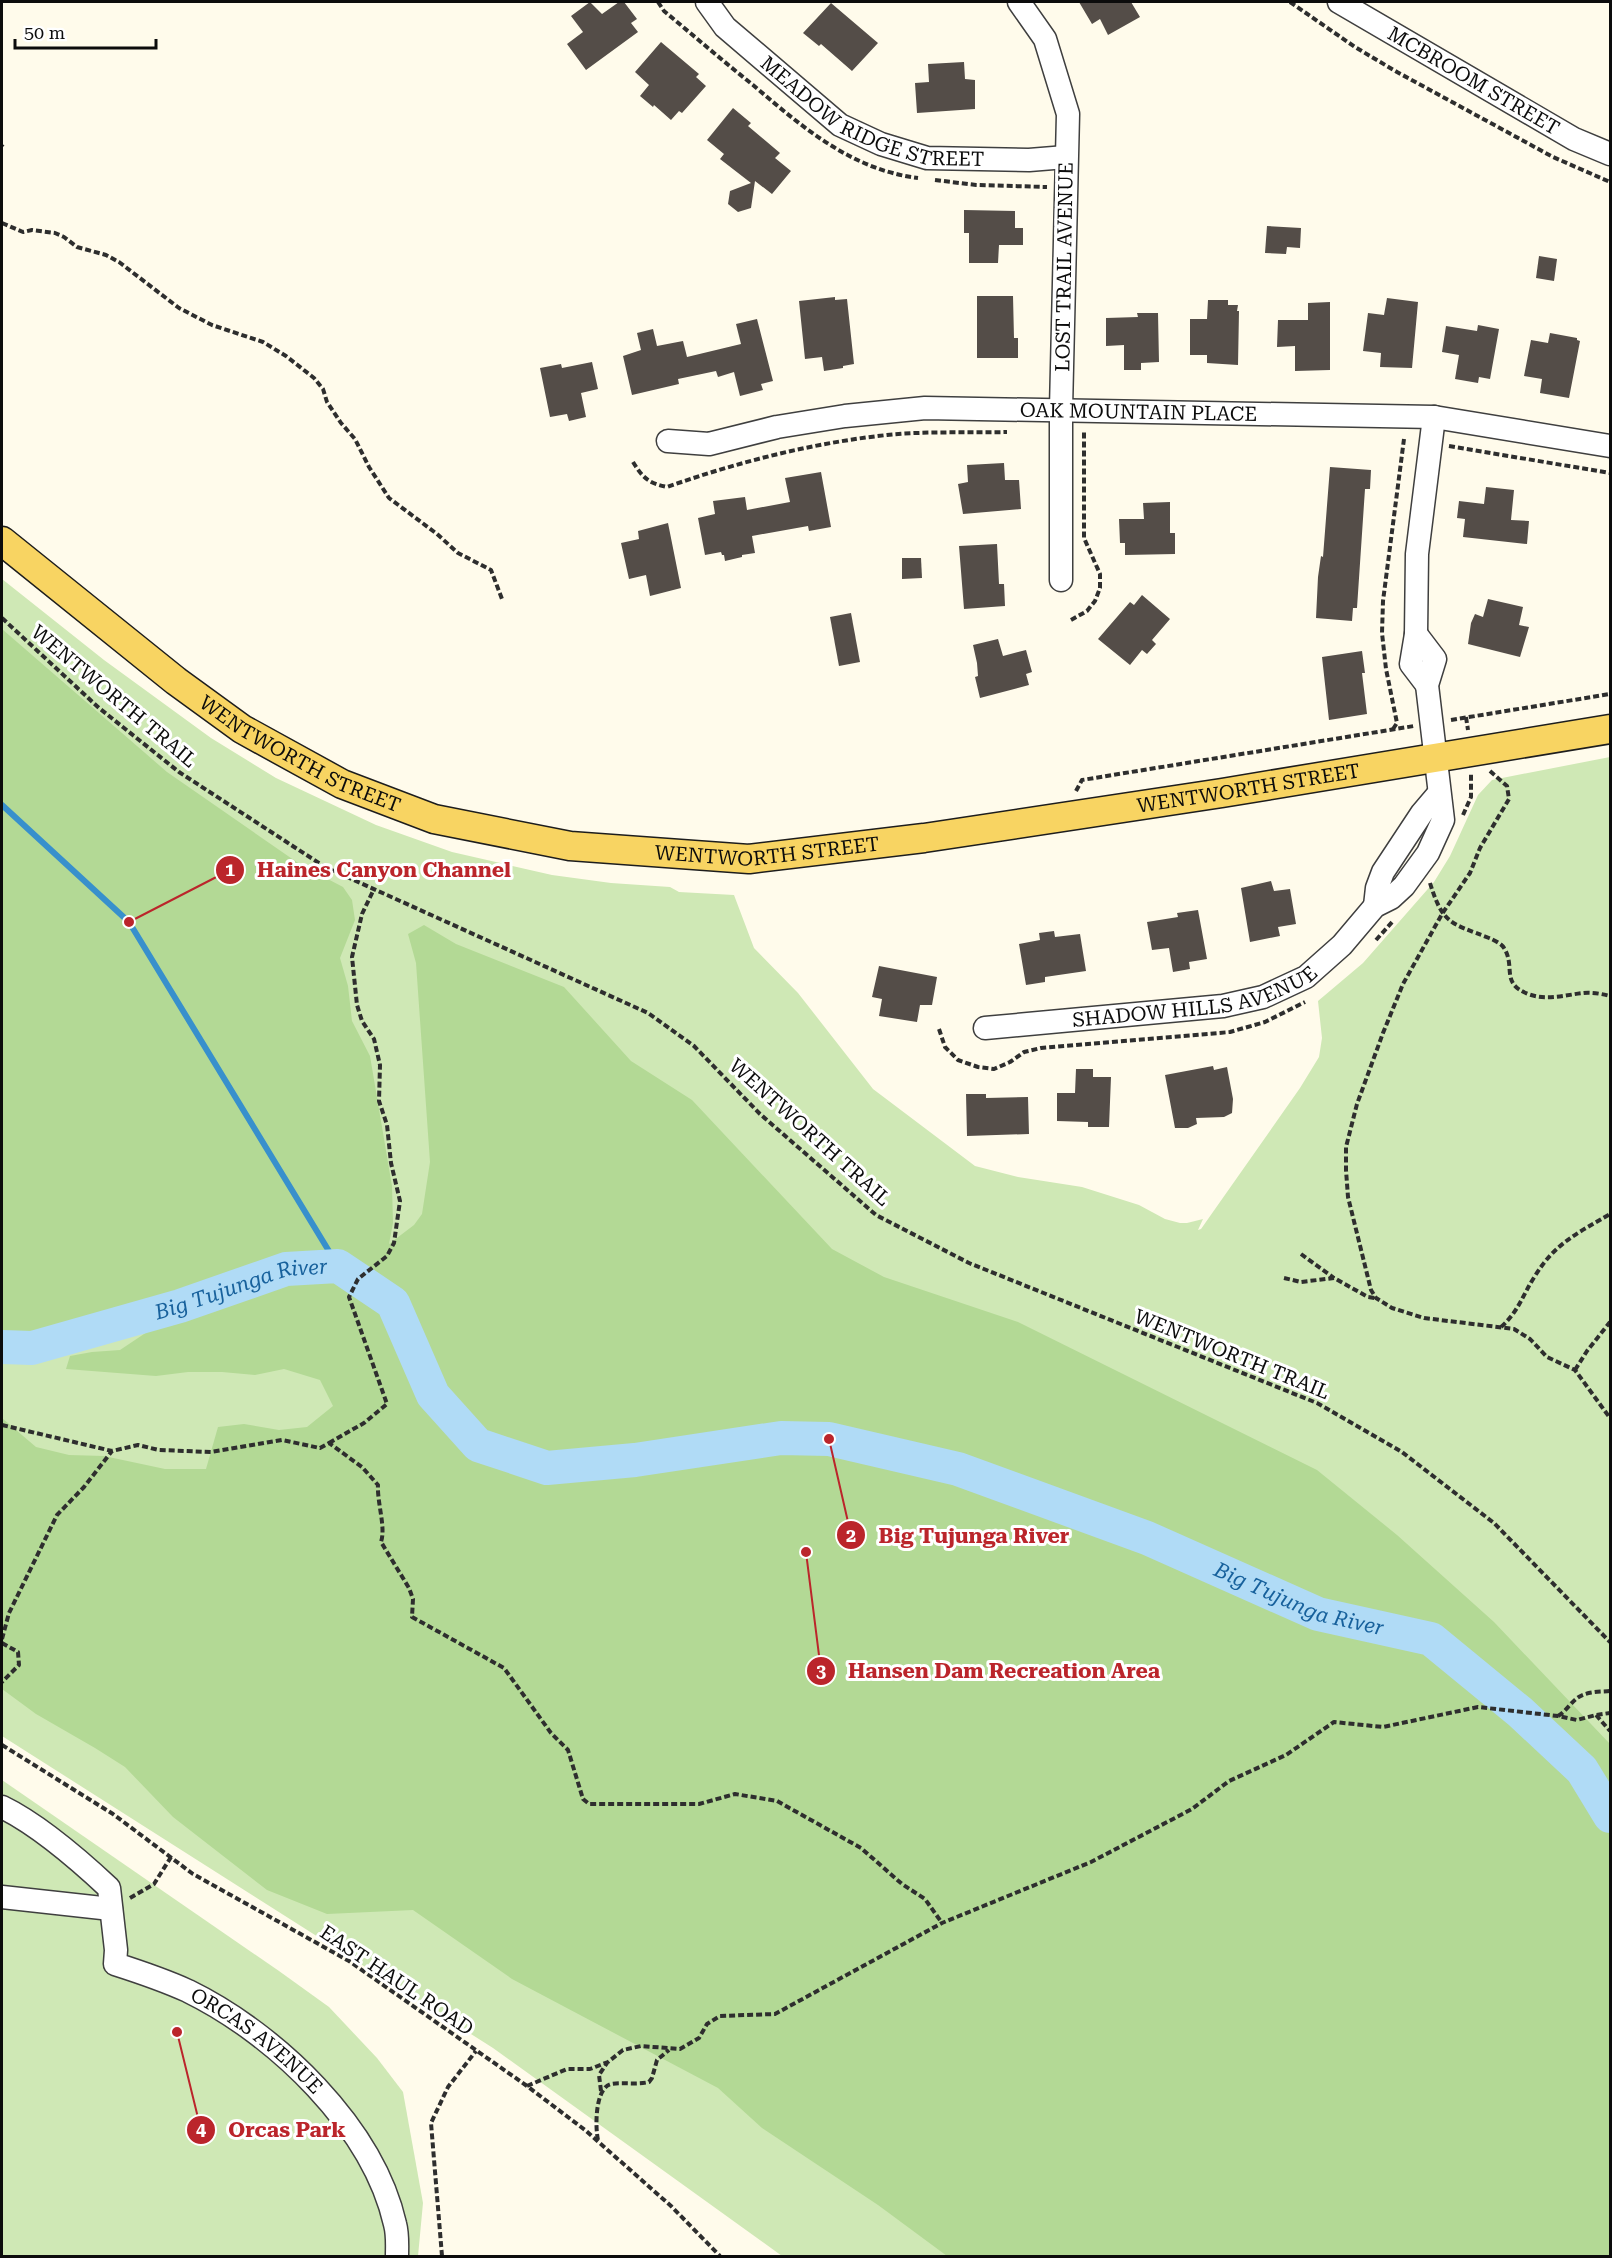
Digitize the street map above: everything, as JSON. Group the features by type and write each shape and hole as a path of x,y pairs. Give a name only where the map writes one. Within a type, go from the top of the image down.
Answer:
{"main road":[{"name":"WENTWORTH STREET","path":"2,541 176,681 242,729 342,784 434,819 570,846 749,859 924,838 1611,729"}],"street":[{"name":"MEADOW RIDGE STREET","path":"707,2 724,27 840,125 881,144 927,158 1029,160 1066,157"},
{"name":"LOST TRAIL AVENUE","path":"1019,2 1045,39 1068,114 1061,409 1061,580"},
{"name":"MCBROOM STREET","path":"1339,2 1574,139 1611,154"},
{"name":"OAK MOUNTAIN PLACE","path":"668,441 709,444 777,427 845,416 926,408 1434,417 1611,446"},
{"path":"1430,444 1434,417"},
{"name":"SHADOW HILLS AVENUE","path":"985,1028 1223,1006 1263,997 1306,977 1342,945 1375,906 1391,898 1424,872 1428,853 1443,820 1427,685 1410,664 1416,634 1418,554 1430,444"},
{"name":"SHADOW HILLS AVENUE","path":"1375,906 1377,888 1383,872 1422,813 1439,793"},
{"path":"1397,853 1397,861 1403,867 1424,872"},
{"path":"2,1807 15,1813 87,1868 109,1888 111,1909 2,1897"},
{"name":"ORCAS AVENUE","path":"111,1909 116,1950 115,1964 159,1978 190,1992 228,2015 288,2058 314,2085 351,2131 375,2170 387,2195 396,2227 397,2256"}],"path":[{"path":"1290,2 1396,72 1553,157 1611,182"},
{"path":"2,223 23,231 55,233 77,247 106,255 119,262 178,308 212,326 263,342 286,356 314,378 323,389 327,402 356,439 369,466 390,498 437,534 458,554 491,570 502,599"},
{"path":"633,462 643,478 656,485 667,487 726,468 832,442 890,435 1018,432"},
{"path":"1061,432 1095,432"},
{"path":"1396,438 1611,473"},
{"path":"1393,729 1397,723 1386,669 1382,633 1383,601 1404,439"},
{"name":"WENTWORTH TRAIL","path":"2,618 99,708 179,772 325,867 648,1013 694,1046 760,1114 876,1215 969,1263 1317,1403 1402,1452 1494,1523 1611,1642"},
{"path":"1063,816 1082,780 1611,694"},
{"path":"1376,1298 1371,1290 1348,1197 1346,1147 1357,1104 1403,984 1442,914 1470,873 1480,848 1509,800 1507,786 1470,752"},
{"path":"1424,872 1442,914 1450,923 1495,940 1504,948 1511,981 1518,989 1530,995 1546,998 1584,993 1611,996"},
{"path":"2,1425 112,1451 138,1445 159,1450 211,1452 282,1440 320,1448 364,1423 387,1404 349,1297 358,1279 387,1256 394,1243 400,1202 391,1163 387,1125 379,1101 378,1056 375,1040 362,1022 357,1005 352,957 362,914 374,888"},
{"path":"1501,1327 1514,1315 1535,1275 1551,1255 1569,1237 1611,1214"},
{"path":"1301,1254 1334,1278 1392,1308 1424,1318 1514,1329 1530,1339 1547,1357 1575,1370 1611,1418"},
{"path":"1284,1278 1301,1282 1334,1278"},
{"path":"1575,1370 1611,1322"},
{"path":"329,1443 362,1467 378,1485 378,1500 384,1534 381,1542 409,1588 413,1599 412,1617 504,1668 551,1733 568,1750 583,1799 589,1804 699,1804 735,1794 777,1801 861,1848 902,1884 925,1899 942,1923"},
{"path":"2,1682 19,1665 18,1652 2,1641 9,1613 57,1515 84,1487 112,1451"},
{"path":"1558,1716 1583,1695 1611,1691"},
{"path":"598,2142 595,2128 601,2092 599,2075 608,2062 623,2050 641,2046 680,2049 699,2038 707,2024 720,2016 775,2014 942,1923 1091,1863 1192,1809 1229,1781 1286,1755 1334,1722 1383,1727 1478,1707 1577,1720 1611,1713"},
{"path":"1596,1715 1611,1731"},
{"name":"EAST HAUL ROAD","path":"2,1745 112,1814 193,1874 350,1961 526,2086 598,2142 671,2206 720,2256"},
{"path":"111,1909 154,1884 171,1857"},
{"path":"601,2092 606,2086 613,2084 649,2082 657,2060 669,2049"},
{"path":"442,2256 431,2123 448,2087 476,2051"},
{"path":"526,2086 567,2068 590,2069 608,2062"}],"green space":[{"path":"2,579 104,660 211,738 276,778 376,825 452,852 552,875 611,883 670,887 679,892 734,895 754,948 798,993 873,1089 975,1166 1018,1177 1082,1187 1139,1205 1165,1219 1180,1223 1203,1219 1198,1230 1201,1229 1300,1088 1319,1057 1322,1038 1318,1001 1363,963 1434,882 1450,856 1478,795 1492,780 1610,757 1610,2256 782,2256 493,2048 2,1736"},
{"path":"2,629 167,772 301,865 343,887 352,900 355,920 340,958 348,986 352,1021 370,1056 392,1186 393,1223 389,1244 414,1225 422,1214 430,1162 416,963 408,934 424,925 456,944 564,987 631,1061 692,1100 832,1249 884,1277 1018,1322 1317,1470 1397,1535 1494,1622 1610,1744 1610,2256 947,2256 878,2205 762,2128 718,2088 512,1979 413,1910 327,1914 267,1890 173,1817 125,1767 36,1714 2,1689 2,1418 36,1447 69,1455 104,1456 165,1469 206,1469 218,1427 244,1424 279,1430 307,1427 333,1406 320,1380 284,1369 255,1375 188,1372 156,1376 66,1369 70,1356 120,1350 147,1332 143,1320 81,1322 14,1340 2,1341"},
{"path":"2,1780 329,2007 377,2058 403,2092 423,2203 418,2256 2,2256"}],"building":[{"path":"590,2 602,14 619,2 624,2 637,19 631,23 638,32 586,70 567,44 583,32 571,16"},
{"path":"1079,2 1131,2 1140,17 1108,35 1100,19 1092,24"},
{"path":"831,3 878,43 852,71 821,44 819,46 803,33"},
{"path":"661,42 699,74 696,77 706,86 682,113 679,111 671,120 640,96 649,85 635,72"},
{"path":"964,62 965,79 975,80 975,109 917,113 915,83 929,82 928,64"},
{"path":"733,108 751,123 748,126 780,153 775,158 791,171 772,194 755,181 751,208 738,212 728,204 730,191 751,183 720,159 724,154 707,140"},
{"path":"964,210 1015,211 1015,228 1023,228 1023,245 999,245 998,263 969,263 969,233 964,233"},
{"path":"1267,226 1301,228 1300,248 1287,247 1286,254 1265,253"},
{"path":"1539,256 1557,259 1554,281 1536,278"},
{"path":"977,296 1013,296 1014,338 1018,338 1018,358 977,358"},
{"path":"835,297 835,300 847,299 854,364 824,371 822,357 805,359 799,301"},
{"path":"1387,298 1418,302 1412,368 1380,367 1381,353 1363,351 1368,313 1384,315"},
{"path":"1208,300 1228,300 1228,305 1238,305 1238,365 1207,363 1207,355 1190,355 1190,319 1207,319"},
{"path":"1330,302 1330,370 1295,371 1295,346 1277,347 1278,320 1308,320 1308,303"},
{"path":"1137,313 1158,313 1159,362 1141,363 1141,370 1124,370 1124,345 1106,346 1106,318 1138,317"},
{"path":"757,319 773,381 761,384 763,390 740,396 734,372 718,377 716,371 678,379 679,384 632,395 623,356 641,350 637,333 653,329 657,346 683,341 687,357 741,344 736,324"},
{"path":"1478,325 1499,329 1490,379 1479,377 1478,383 1455,379 1459,355 1442,352 1446,326 1477,331"},
{"path":"1550,333 1577,338 1580,341 1569,398 1540,393 1542,379 1524,376 1531,340 1548,343"},
{"path":"592,362 598,389 581,393 586,417 569,421 567,414 550,417 540,368 561,364 562,368"},
{"path":"1004,463 1005,480 1019,480 1021,509 963,514 958,484 968,482 967,465"},
{"path":"1330,467 1371,470 1370,489 1365,489 1357,608 1353,608 1352,621 1316,618"},
{"path":"821,472 831,527 809,531 808,526 752,536 755,553 725,561 721,552 705,555 698,518 715,514 713,501 745,497 747,510 790,502 785,478"},
{"path":"1486,487 1514,490 1511,520 1529,521 1527,544 1463,537 1465,519 1457,518 1459,501 1484,504"},
{"path":"1170,502 1170,533 1175,533 1175,554 1125,555 1125,543 1120,543 1119,519 1144,519 1143,503"},
{"path":"668,523 681,588 650,596 646,575 629,579 621,543 639,539 638,531"},
{"path":"997,544 999,584 1004,584 1005,606 964,609 959,546"},
{"path":"902,558 921,558 922,578 902,579"},
{"path":"1142,595 1170,619 1152,640 1156,644 1147,654 1142,650 1130,665 1098,639 1130,602 1134,605"},
{"path":"1488,599 1523,607 1519,625 1529,627 1520,657 1468,644 1471,623 1475,614 1483,617"},
{"path":"851,613 860,662 839,666 830,617"},
{"path":"998,639 1003,656 1026,650 1032,672 1026,674 1029,685 980,698 975,677 978,676 973,645"},
{"path":"1362,651 1367,714 1329,720 1322,657"},
{"path":"1271,881 1274,891 1290,889 1296,924 1278,927 1280,936 1250,942 1241,888"},
{"path":"1198,910 1207,959 1189,962 1190,969 1173,972 1169,948 1152,950 1147,922 1178,917 1177,913"},
{"path":"1054,931 1055,937 1080,934 1086,971 1045,977 1045,982 1026,985 1019,944 1040,940 1039,933"},
{"path":"879,966 937,977 932,1005 920,1005 917,1022 879,1016 882,999 872,997"},
{"path":"1213,1066 1214,1070 1227,1067 1233,1099 1232,1113 1224,1117 1196,1118 1197,1124 1188,1128 1175,1128 1165,1075"},
{"path":"1076,1069 1093,1069 1093,1077 1111,1077 1109,1127 1088,1127 1088,1122 1057,1121 1057,1093 1075,1093"},
{"path":"966,1094 986,1094 986,1098 1028,1097 1029,1134 967,1136"}],"waterway":[{"path":"2,805 129,922 338,1266"},
{"name":"Big Tujunga River","path":"2,1347 32,1348 180,1306 286,1269 338,1266 393,1303 433,1395 478,1445 547,1468 635,1460 781,1438 829,1439 958,1469 1147,1538 1318,1614 1431,1639 1520,1712 1582,1770 1610,1816"}],"place":[{"name":"Haines Canyon Channel","path":"129,922"},
{"name":"Big Tujunga River","path":"829,1439"},
{"name":"Hansen Dam Recreation Area","path":"806,1552"},
{"name":"Orcas Park","path":"177,2032"}]}
